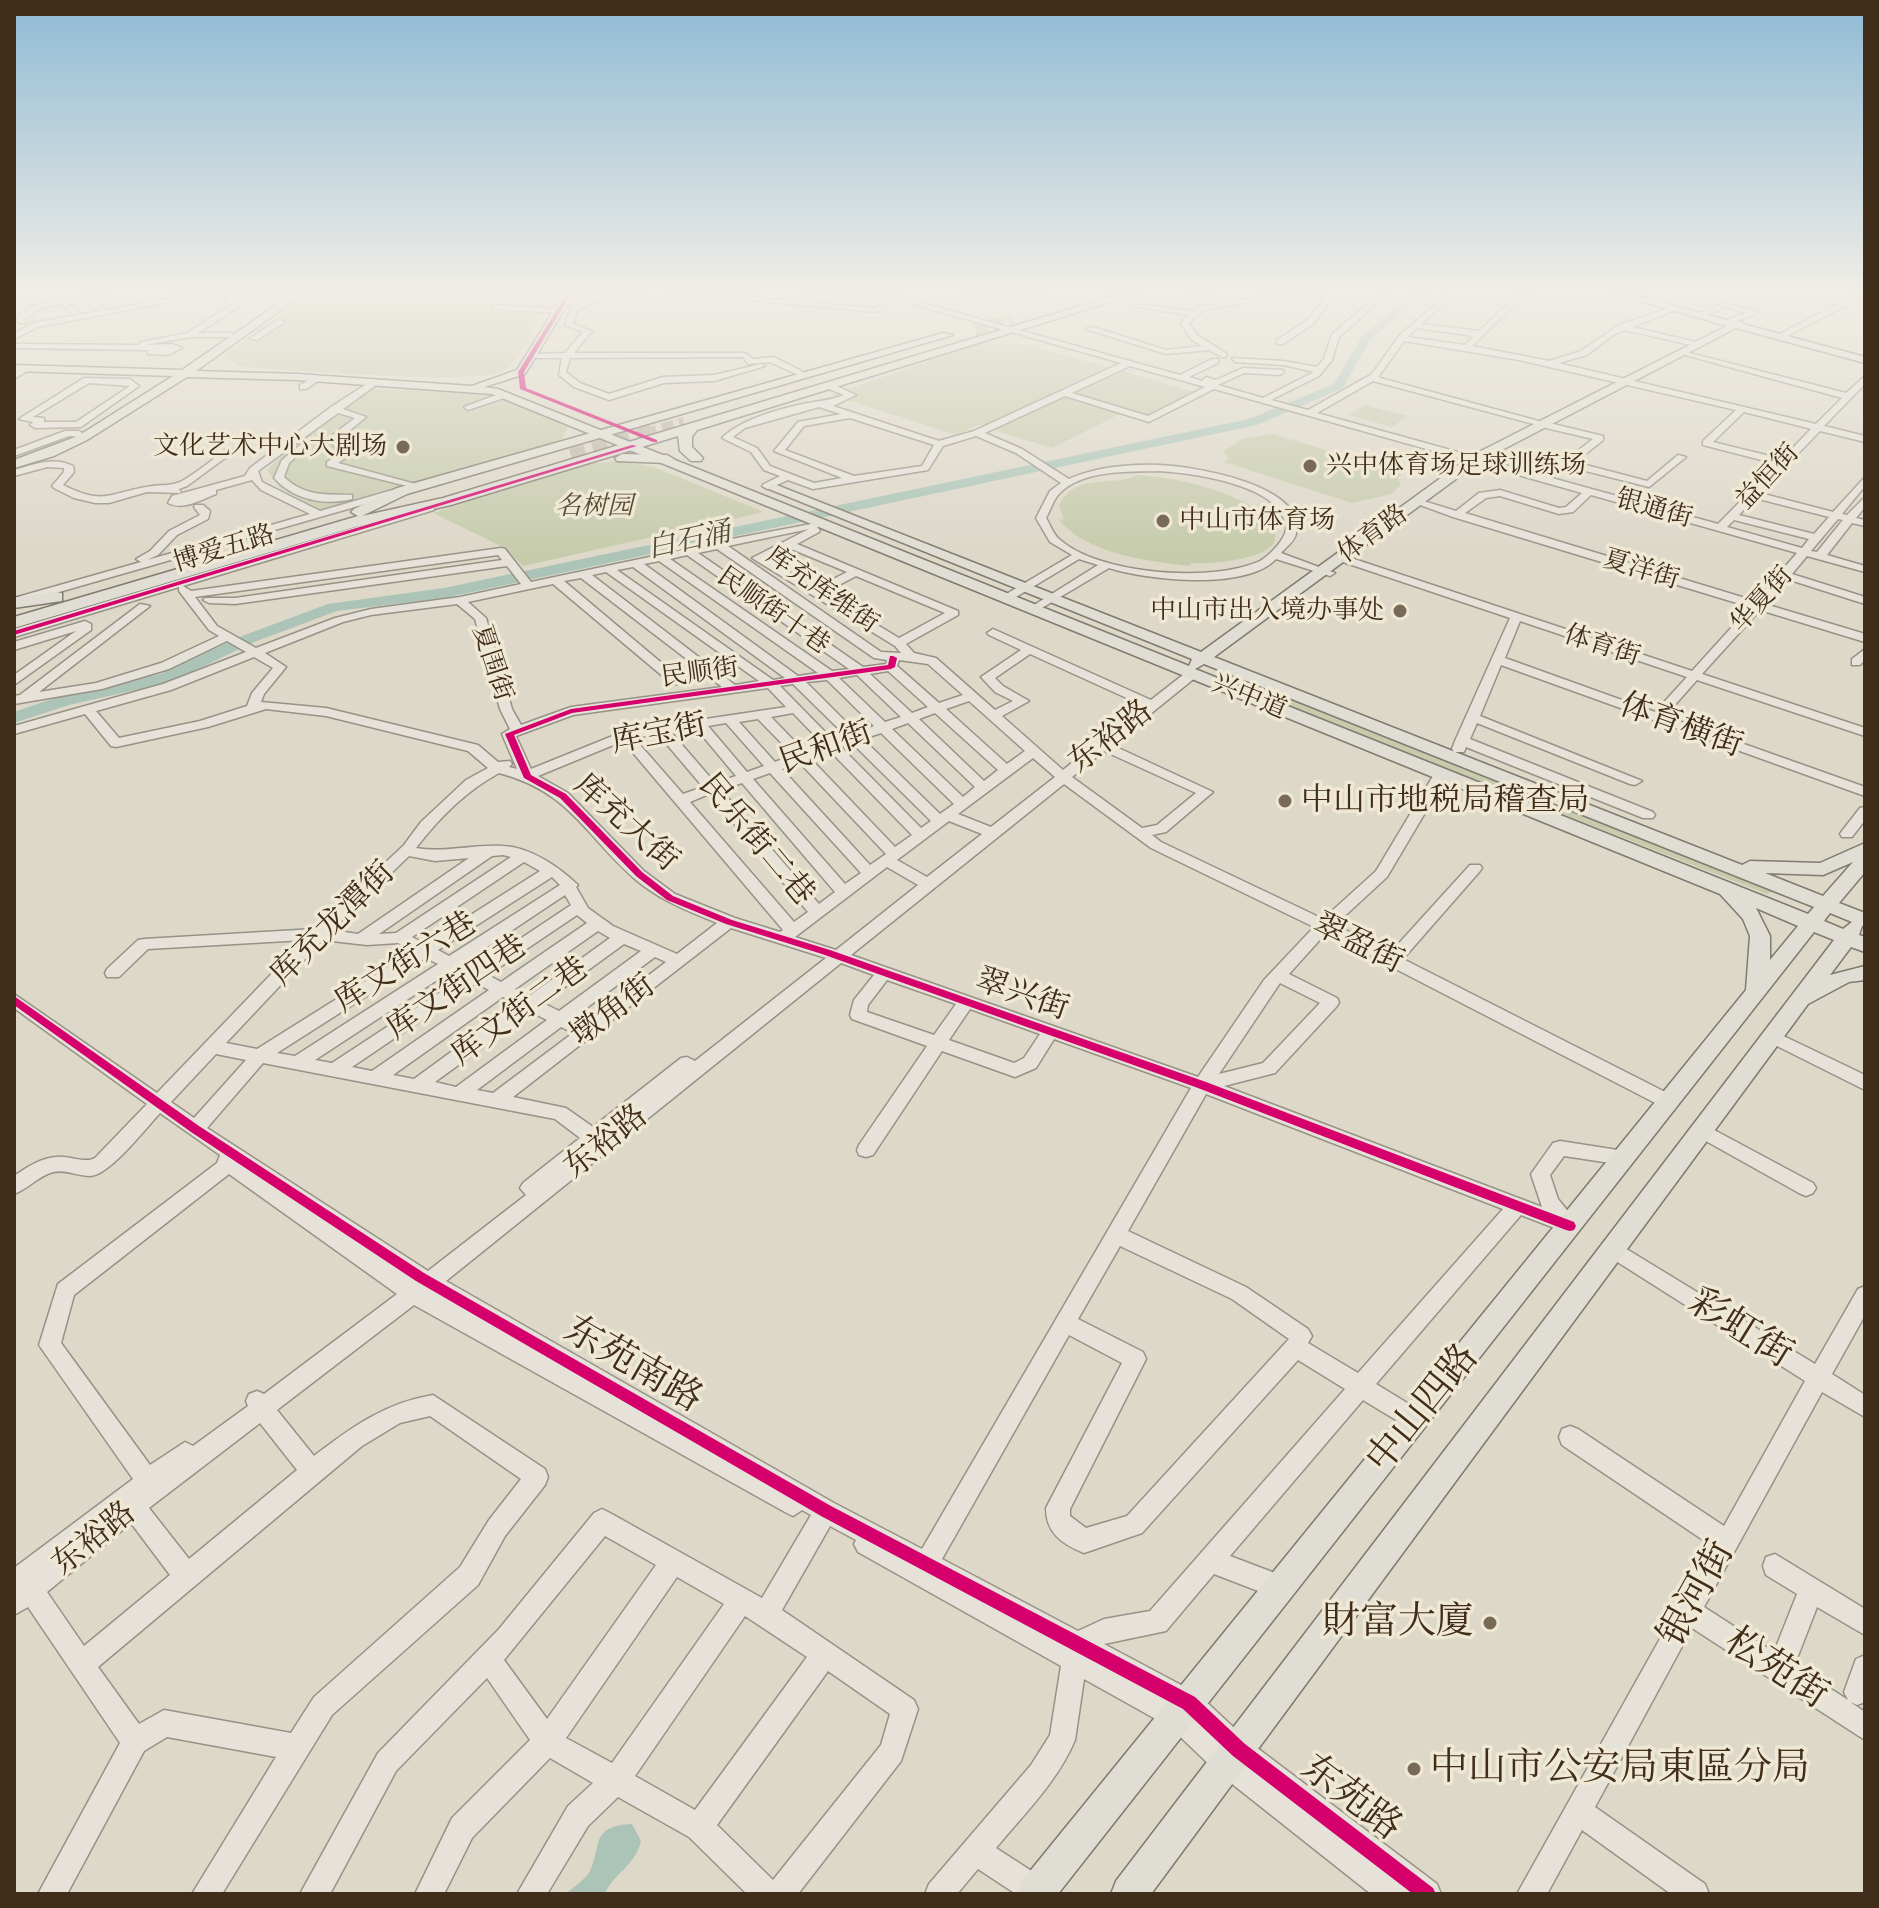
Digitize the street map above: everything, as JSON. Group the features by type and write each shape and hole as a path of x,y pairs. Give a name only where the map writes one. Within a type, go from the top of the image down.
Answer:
{"highway":[{"path":"593,417 679,422 785,381"},
{"path":"346,522 404,487 655,441 698,412 725,400 788,381"},
{"path":"698,412 804,381"},
{"path":"827,384 835,381"},
{"path":"346,522 446,502 571,454 603,434 623,428 679,422 840,381"},
{"path":"679,422 690,456"},
{"path":"571,454 577,423"},
{"path":"571,454 667,459"},
{"name":"博爱五路","path":"14,623 571,454"},
{"name":"博爱五路","path":"14,615 346,522"},
{"path":"14,603 83,594"}],"main road":[{"path":"156,388 157,381"},
{"path":"140,401 168,381"},
{"path":"14,463 80,442 171,381"},
{"path":"14,463 85,435 140,401 176,384 193,381"},
{"path":"346,381 445,387 498,381"},
{"path":"437,381 493,383"},
{"path":"461,382 465,381"},
{"path":"522,381 523,389"},
{"name":"体育路","path":"1197,667 1478,462 1628,382"},
{"name":"兴中道","path":"493,383 523,389 1052,599 1197,667 1441,774 1705,880 1861,926"},
{"name":"兴中道","path":"445,387 504,395 1035,609 1455,758 1723,864 1818,914"},
{"path":"667,459 672,454 690,456"},
{"path":"1723,864 1765,869 1823,869 1865,849"},
{"name":"中山四路","path":"1036,1893 1818,914 1865,860"},
{"path":"1705,880 1739,902 1759,925 1763,947 1756,992"},
{"name":"中山四路","path":"1129,1894 1800,1001 1861,926"},
{"path":"1800,1001 1844,976 1865,973"}],"street":[{"path":"85,381 23,419 41,420 35,425 78,425 135,386 130,382 109,381"},
{"path":"303,387 313,381"},
{"path":"572,381 609,397 660,381"},
{"path":"939,444 925,468 813,486 767,468 754,450 727,438 742,426 809,405 827,406 939,444 977,433 1090,381"},
{"path":"1186,381 1268,404 1302,381"},
{"path":"1197,381 1210,388 1268,404"},
{"path":"1258,383 1262,381"},
{"path":"1303,414 1365,381"},
{"path":"1384,381 1600,438 1573,459 1573,465 1649,484 1681,457"},
{"path":"1624,381 1865,439"},
{"path":"1790,381 1846,396"},
{"name":"益恒街","path":"1720,528 1863,381"},
{"path":"14,473 47,464 68,466 69,472 57,486 94,503 204,496 254,477 291,440 373,383"},
{"path":"827,384 852,395 827,406"},
{"path":"1064,393 1149,419 1210,388"},
{"path":"1237,394 1248,388"},
{"path":"468,407 504,395"},
{"path":"115,400 140,401"},
{"name":"银通街","path":"1268,404 1720,528 1803,554 1820,556 1865,572"},
{"path":"291,440 333,439 362,417 334,409"},
{"path":"1742,409 1706,443 1782,462"},
{"path":"92,415 114,416"},
{"path":"767,468 801,424 851,415"},
{"path":"14,428 85,435"},
{"path":"14,453 68,433"},
{"path":"977,433 1004,443 1068,483"},
{"path":"333,439 345,455 330,464 404,487"},
{"path":"310,440 285,462 279,478 287,487 333,500 404,487"},
{"path":"176,496 184,484 231,450 217,449"},
{"path":"779,451 853,479"},
{"path":"1478,462 1865,572"},
{"path":"1134,469 1185,470 1233,480 1270,498 1290,520 1292,532 1287,544 1276,555 1241,570 1192,577 1139,574 1077,556 1057,544 1045,530 1041,517 1044,504 1068,483 1134,469"},
{"path":"767,486 788,476"},
{"path":"254,477 264,488 319,514"},
{"name":"华夏街","path":"1657,717 1785,575 1865,480"},
{"path":"14,603 404,487"},
{"path":"1457,515 1483,495 1500,493 1559,511 1569,510 1587,494"},
{"path":"1752,494 1865,523"},
{"path":"14,596 148,557 173,533 204,517 204,496"},
{"path":"1820,556 1865,500"},
{"name":"博爱五路","path":"14,633 186,593 446,502"},
{"name":"夏洋街","path":"1420,503 1865,638"},
{"path":"1731,516 1816,538"},
{"path":"14,730 167,687 254,651 361,614 460,600 716,543 825,524"},
{"path":"825,524 757,558 899,643 909,655"},
{"name":"库充库维街","path":"716,543 878,655 892,662 916,654 932,661 1059,774"},
{"path":"789,544 954,613 899,643"},
{"name":"民顺街十巷","path":"687,550 860,671 984,788"},
{"path":"1276,555 1327,572"},
{"path":"659,556 830,676 962,804"},
{"path":"1007,598 1077,556"},
{"name":"体育街","path":"1344,559 1865,732"},
{"path":"634,562 797,681 944,818 987,831"},
{"path":"14,646 186,593 235,601 513,566 528,584"},
{"path":"1035,609 1105,566"},
{"path":"607,568 771,684 921,836"},
{"path":"815,593 856,572"},
{"path":"583,574 734,690"},
{"path":"1785,575 1865,601"},
{"path":"556,580 676,681 706,668"},
{"path":"630,642 780,587"},
{"path":"186,593 213,628 280,667 258,693 253,706"},
{"name":"夏围街","path":"460,600 480,618 514,732"},
{"path":"18,700 144,606"},
{"path":"1455,758 1516,618"},
{"path":"14,681 98,620"},
{"path":"993,633 1146,702"},
{"path":"14,658 45,636"},
{"path":"18,700 98,686 155,669 230,637"},
{"path":"993,716 1023,701 999,689 987,677 1030,649"},
{"name":"体育横街","path":"1498,660 1865,792"},
{"path":"892,662 937,708 1007,771"},
{"name":"民顺街","path":"514,732 571,711 830,676 892,662"},
{"name":"东裕路","path":"20,1589 417,1285 1146,702 1197,667"},
{"name":"东裕路","path":"1097,743 1197,667"},
{"name":"民和街","path":"681,800 971,696"},
{"name":"库充大街","path":"87,709 116,743 203,724 253,706 312,710 473,748 497,768 527,776 563,796 639,874 670,898 729,922 787,935 832,954"},
{"name":"库宝街","path":"527,776 625,735 796,709"},
{"path":"762,715 891,858 923,882"},
{"path":"1472,717 1635,781"},
{"path":"730,720 870,874"},
{"path":"700,725 844,893"},
{"name":"民乐街二巷","path":"662,730 818,913"},
{"name":"库充大街","path":"514,732 517,757 527,776"},
{"path":"625,735 681,800 787,935 1033,751"},
{"path":"1462,741 1648,815"},
{"path":"1097,743 1206,792 1161,829 1139,833"},
{"name":"库充龙潭街","path":"14,1186 46,1164 65,1162 91,1169 102,1163 319,934 406,851 426,825 471,783 517,757"},
{"name":"翠盈街","path":"1059,774 1156,845 1393,960 1669,1102"},
{"path":"926,1564 1202,1085 1278,975 1323,927 1382,874 1441,774"},
{"path":"1567,802 1579,787"},
{"path":"1847,834 1865,811"},
{"path":"406,851 435,856 490,850 523,856 553,870 570,885 580,906 598,923 678,961"},
{"path":"361,939 490,850"},
{"path":"400,938 523,856"},
{"path":"1393,960 1475,868"},
{"name":"库文街六巷","path":"195,1129 259,1056 553,870"},
{"path":"298,1063 570,885"},
{"name":"库文街四巷","path":"335,1070 580,906"},
{"name":"墩角街","path":"496,1101 729,922"},
{"path":"375,1078 598,923"},
{"path":"113,973 144,944 319,934 361,939 400,938 586,1032"},
{"name":"库文街二巷","path":"417,1086 622,937"},
{"path":"459,1094 652,951"},
{"name":"翠兴街","path":"832,954 1202,1085 1570,1226"},
{"path":"883,974 860,1004 858,1015 914,1037 1015,1070 1030,1063 1050,1032"},
{"path":"1202,1085 1269,1068 1331,1002 1278,975"},
{"name":"东苑南路","path":"14,1000 417,1285"},
{"path":"866,1150 965,1003"},
{"name":"东苑南路","path":"14,1012 417,1285 823,1515 1184,1711 1233,1757"},
{"path":"1773,1037 1865,1083"},
{"path":"212,1047 560,1113 598,1141"},
{"path":"1703,1131 1806,1188"},
{"path":"1570,1226 1550,1203 1540,1174 1560,1148 1624,1158"},
{"path":"148,1481 50,1345 65,1290 238,1157"},
{"path":"939,1894 1040,1774 1062,1740 1076,1652 1104,1631 1157,1622 1517,1206"},
{"path":"1066,1323 1135,1359 1058,1508 1058,1522 1084,1541 1134,1525 1296,1347 1301,1336 1239,1293 1116,1235"},
{"name":"彩虹街","path":"1615,1250 1865,1407"},
{"name":"银河街","path":"1531,1894 1865,1295"},
{"path":"1296,1347 1414,1419"},
{"path":"259,1404 312,1472"},
{"name":"东裕路","path":"130,1502 148,1481 259,1404"},
{"path":"81,1665 312,1472 386,1415 404,1408 433,1405 537,1477 497,1528 469,1576 323,1706 206,1894"},
{"path":"1570,1437 1726,1541"},
{"path":"130,1502 188,1578"},
{"path":"766,1614 823,1515"},
{"name":"东苑南路","path":"823,1515 926,1564 1076,1652"},
{"path":"314,1894 387,1762 488,1658 602,1521 766,1614 905,1709 892,1752 780,1894"},
{"path":"1210,1560 1279,1587"},
{"path":"429,1894 462,1828 547,1742 673,1561"},
{"path":"1775,1566 1865,1623"},
{"path":"20,1589 81,1665 135,1742"},
{"path":"1789,1647 1811,1589"},
{"path":"531,1894 578,1816 616,1780 741,1600"},
{"name":"松苑街","path":"1688,1611 1865,1727"},
{"path":"699,1827 825,1654"},
{"path":"488,1658 547,1742 699,1827 767,1894"},
{"path":"52,1894 135,1742 164,1723 296,1747"},
{"name":"东苑路","path":"1233,1757 1394,1894"},
{"name":"东苑路","path":"1233,1757 1427,1894"},
{"path":"1579,1812 1695,1894"},
{"path":"976,1851 1036,1893"}],"green space":[{"path":"871,381 1078,381 1052,393 1120,414 1052,448 977,425 957,435 831,395"},
{"path":"1100,381 1156,381 1194,392 1148,415 1074,393"},
{"path":"371,389 489,394 568,427 559,444 323,511 280,488 267,470 302,437"},
{"path":"1365,405 1408,416 1392,427 1349,415"},
{"path":"1272,434 1404,473 1398,477 1401,485 1391,494 1352,503 1224,462 1228,459 1224,451 1242,439"},
{"name":"名树园","path":"618,461 654,467 764,512 523,566 505,548 433,513 589,464"},
{"name":"中山市体育场","path":"1138,475 1189,483 1237,499 1266,516 1263,518 1274,531 1274,542 1266,550 1252,556 1191,563 1190,566 1119,554 1085,541 1059,520 1064,519 1059,506 1074,488"},
{"path":"1224,674 1776,891 1767,894 1221,680"}],"shaded area":[{"path":"632,1824 641,1841 638,1850 605,1894 566,1894 590,1871 603,1833"}],"waterway":[{"name":"白石涌","path":"14,718 64,701 165,678 248,639 334,607 444,593 1253,422 1339,386 1342,381"}],"tunnel":[{"path":"650,433 684,423"},
{"path":"571,456 650,433"},
{"path":"645,434 650,433"}],"cycle path":[{"path":"522,381 523,389 655,441"},
{"path":"14,633 634,446"},
{"path":"893,658 891,667 571,711 509,734 527,776 563,796 639,874 670,898 729,922 826,952 1202,1085 1570,1226"},
{"path":"14,1000 195,1129 420,1277 826,1511 1189,1703 1239,1750 1427,1894"}],"place":[{"name":"文化艺术中心大剧场","path":"403,447"},
{"name":"兴中体育场足球训练场","path":"1310,466"},
{"name":"中山市体育场","path":"1163,521"},
{"name":"中山市出入境办事处","path":"1400,611"},
{"name":"中山市地税局稽查局","path":"1285,801"},
{"name":"財富大廈","path":"1490,1623"},
{"name":"中山市公安局東區分局","path":"1414,1769"}]}
